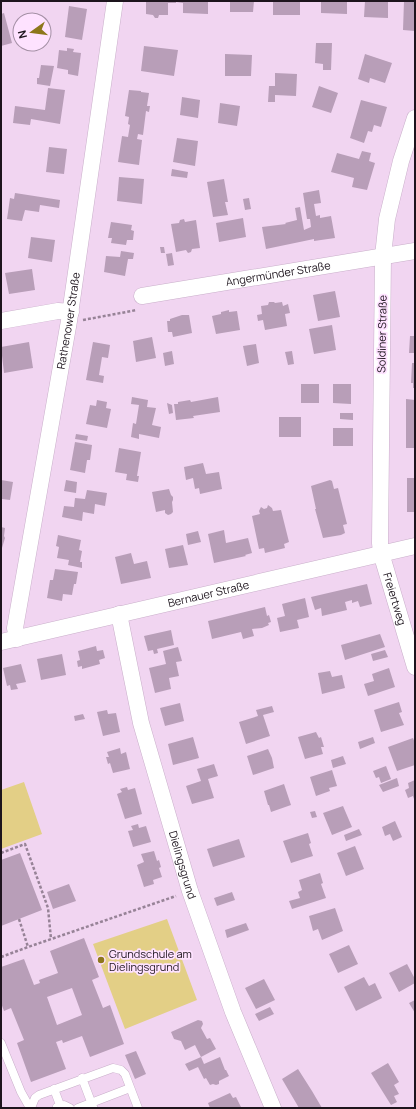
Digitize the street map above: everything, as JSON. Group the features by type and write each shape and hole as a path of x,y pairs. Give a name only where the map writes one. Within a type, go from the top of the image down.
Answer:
{"street":[{"name":"Rathenower Straße","path":"17,639 15,628 75,316 115,1"},
{"name":"Soldiner Straße","path":"381,554 380,412 383,256 387,219 400,161 415,118"},
{"name":"Angermünder Straße","path":"140,303 415,250"},
{"path":"1,321 58,310 75,316"},
{"name":"Bernauer Straße","path":"1,642 415,546"},
{"name":"Freiertweg","path":"381,554 415,667"},
{"name":"Dielingsgrund","path":"119,614 141,723 190,891 232,1012 272,1108"}],"lane":[{"path":"1,1043 21,1092 30,1108"},
{"path":"30,1108 35,1098 108,1068 117,1068 125,1074 138,1108"},
{"path":"82,1078 92,1105"},
{"path":"78,1108 92,1105 130,1088"},
{"path":"54,1089 58,1107 64,1104 70,1108"}],"path":[{"path":"75,316 140,303"},
{"path":"1,853 25,844 48,908 51,939"},
{"path":"1,957 28,946 190,891"},
{"path":"19,919 28,946"}],"shaded area":[{"path":"24,782 42,834 1,849 1,790"},
{"path":"167,919 197,1000 125,1029 93,944"}],"building":[{"path":"146,1 208,1 208,14 183,13 183,3 176,2 168,3 168,15 159,15 158,18 155,18 153,15 146,14"},
{"path":"230,1 254,1 253,12 230,12"},
{"path":"273,1 300,1 300,15 273,15"},
{"path":"321,1 347,1 347,14 321,13"},
{"path":"365,1 388,1 388,18 364,17"},
{"path":"404,1 415,1 415,31 403,30"},
{"path":"69,6 87,9 82,40 65,37"},
{"path":"4,13 12,43 1,46 1,14"},
{"path":"316,43 332,43 331,70 323,70 323,64 315,63"},
{"path":"144,46 178,50 174,76 141,71"},
{"path":"67,48 74,49 73,52 81,53 78,76 68,74 68,70 57,68 59,50 67,51"},
{"path":"225,54 252,55 251,76 225,76"},
{"path":"365,54 392,63 385,83 370,78 369,83 358,79"},
{"path":"41,65 54,66 50,86 37,84 37,78 39,78"},
{"path":"275,73 297,74 296,96 275,95 275,102 268,102 269,86 275,86"},
{"path":"319,86 338,93 331,113 312,107"},
{"path":"48,88 65,90 60,124 31,119 30,125 13,123 15,106 45,110"},
{"path":"129,90 149,93 147,106 150,106 149,112 146,111 143,135 138,134 137,139 142,140 139,165 118,162 122,136 128,137 130,125 128,124 129,117 125,116"},
{"path":"182,97 200,100 198,118 180,115"},
{"path":"361,100 387,107 381,127 374,125 372,132 368,131 364,143 350,138"},
{"path":"220,103 240,106 237,126 218,123"},
{"path":"177,138 198,141 195,166 173,162"},
{"path":"49,147 67,149 64,174 46,172"},
{"path":"362,151 371,153 369,161 375,163 367,190 352,187 354,178 331,172 337,153 359,159"},
{"path":"172,169 188,172 187,178 171,176"},
{"path":"119,177 144,179 142,204 117,201"},
{"path":"224,179 228,202 225,202 228,215 213,217 207,182"},
{"path":"319,190 321,203 314,204 316,216 320,215 320,218 331,216 335,238 314,241 314,239 266,249 262,227 286,224 285,223 297,220 295,208 300,207 304,230 311,227 310,219 307,219 303,193"},
{"path":"15,193 60,200 59,208 40,205 39,212 25,210 22,221 7,219 10,198 14,199"},
{"path":"249,198 251,209 245,210 243,199"},
{"path":"243,218 246,237 219,242 216,223"},
{"path":"184,219 185,222 196,220 200,248 192,249 191,252 188,253 186,250 176,252 171,224 179,223 180,220"},
{"path":"111,222 132,225 131,230 134,231 133,240 127,240 126,245 111,243 112,238 108,238"},
{"path":"31,237 55,240 52,262 28,258"},
{"path":"160,247 164,247 165,253 161,253"},
{"path":"121,251 134,253 133,259 128,259 125,276 104,272 106,256 120,257"},
{"path":"172,253 174,265 168,266 166,254"},
{"path":"32,269 35,290 9,294 5,273"},
{"path":"335,291 340,317 318,321 313,295"},
{"path":"269,302 282,302 283,306 288,304 290,313 285,314 287,326 265,330 263,320 258,321 257,315 262,314 261,306 268,305"},
{"path":"229,310 229,312 237,311 240,330 216,334 212,316"},
{"path":"182,315 189,315 192,333 173,337 172,332 168,332 167,321"},
{"path":"332,325 336,350 314,354 309,329"},
{"path":"410,336 415,336 415,353 409,353"},
{"path":"152,337 156,358 136,362 133,341"},
{"path":"29,342 33,368 4,373 1,347"},
{"path":"93,342 110,345 108,358 102,357 99,375 104,376 103,383 86,380"},
{"path":"256,344 259,363 247,366 243,346"},
{"path":"172,351 174,364 165,366 163,353"},
{"path":"292,351 294,364 288,365 285,352"},
{"path":"412,363 415,363 415,388 413,388 413,383 411,383"},
{"path":"301,384 319,384 319,403 301,403"},
{"path":"333,384 351,384 351,404 333,403"},
{"path":"132,397 148,400 147,407 156,408 152,425 161,427 159,438 139,434 139,439 131,437 133,423 136,424 139,405 131,404"},
{"path":"218,397 220,412 193,416 194,418 176,420 174,404 190,400 191,402"},
{"path":"406,399 415,400 415,448 406,448"},
{"path":"97,400 107,402 106,408 111,409 107,428 86,424 90,405 96,406"},
{"path":"167,403 172,405 173,413 169,414"},
{"path":"340,413 353,413 353,420 340,419"},
{"path":"279,417 301,417 301,437 279,437"},
{"path":"333,428 353,428 353,446 333,446"},
{"path":"76,434 88,436 87,441 75,439"},
{"path":"75,442 92,445 90,460 87,460 85,473 70,470"},
{"path":"119,448 141,452 137,476 139,476 138,482 126,480 127,474 115,472"},
{"path":"203,463 206,474 219,472 222,489 200,494 199,488 195,489 193,478 186,480 184,467"},
{"path":"407,478 415,478 415,512 407,512"},
{"path":"1,480 13,482 10,500 2,499 2,502"},
{"path":"66,480 77,482 76,493 64,491"},
{"path":"330,480 332,481 334,489 338,488 347,524 343,525 345,533 323,538 315,509 311,486"},
{"path":"169,489 173,497 173,512 168,515 165,513 165,510 156,512 152,492"},
{"path":"87,490 107,493 105,506 95,504 94,514 83,512 82,521 62,517 64,506 74,507 75,498 85,499"},
{"path":"268,505 273,511 281,510 289,542 284,544 285,548 265,553 264,548 259,549 252,516 260,514 259,511 261,507 264,509 267,508"},
{"path":"1,527 5,528 5,538 2,548"},
{"path":"224,530 226,543 248,538 252,553 245,555 246,556 214,563 208,534"},
{"path":"198,531 201,542 188,545 186,534"},
{"path":"58,535 81,540 79,550 82,551 80,562 82,562 82,568 68,565 69,560 57,558 59,547 56,546"},
{"path":"183,545 188,565 169,568 165,549"},
{"path":"131,553 134,564 147,561 151,578 121,584 115,557"},
{"path":"55,569 78,572 72,595 63,594 62,601 47,598 50,580 53,580"},
{"path":"367,584 372,604 360,607 358,601 352,603 352,600 345,602 347,610 322,616 321,608 315,610 311,597"},
{"path":"305,598 309,617 297,620 299,628 280,632 277,618 285,616 282,604"},
{"path":"265,607 267,616 269,615 271,622 268,623 269,625 262,628 252,629 254,636 243,639 241,632 212,639 208,621"},
{"path":"171,630 174,645 157,649 158,653 154,654 153,650 148,651 144,636"},
{"path":"380,634 385,647 345,660 341,645"},
{"path":"96,646 97,651 103,650 105,658 99,660 100,664 82,669 82,666 78,667 77,661 80,660 78,651"},
{"path":"178,647 182,661 176,662 179,676 169,678 171,689 155,693 149,668 166,664 163,651"},
{"path":"385,650 388,657 373,661 371,654"},
{"path":"62,654 66,675 41,680 37,659"},
{"path":"21,664 26,682 16,684 18,689 11,690 10,685 7,686 3,668"},
{"path":"389,668 395,687 368,696 364,684 374,681 372,674"},
{"path":"330,671 332,677 342,675 345,688 322,694 318,673"},
{"path":"399,702 402,712 399,713 404,725 381,732 374,710"},
{"path":"180,703 184,721 165,726 160,708"},
{"path":"272,706 274,712 263,715 270,736 246,744 239,722 258,716 256,710"},
{"path":"107,710 108,714 116,713 120,732 103,736 97,712"},
{"path":"83,714 85,719 75,721 74,716"},
{"path":"316,732 319,738 321,737 324,747 321,747 323,754 305,759 298,737"},
{"path":"193,737 199,758 173,765 168,744"},
{"path":"373,737 375,743 360,749 358,742"},
{"path":"413,738 415,743 415,765 397,771 388,747"},
{"path":"120,748 121,754 126,752 130,769 113,773 110,763 108,764 106,757 109,757 107,752"},
{"path":"268,749 274,768 253,775 247,756"},
{"path":"343,756 346,764 333,768 331,760"},
{"path":"214,764 218,776 208,779 214,798 192,804 186,786 201,781 197,769"},
{"path":"386,766 391,779 381,783 379,777 376,778 373,771"},
{"path":"332,770 337,786 329,788 330,791 316,796 310,777"},
{"path":"397,778 399,786 383,792 379,785"},
{"path":"415,780 415,802 413,796 408,798 405,790 409,788 408,783"},
{"path":"284,784 291,805 271,812 264,791"},
{"path":"127,787 128,790 135,788 142,814 125,819 117,794 122,792 120,789"},
{"path":"343,806 352,827 332,835 323,813"},
{"path":"315,811 317,817 312,818 310,812"},
{"path":"395,821 402,837 393,841 390,834 385,836 382,827"},
{"path":"138,824 139,828 146,826 151,842 133,847 128,831 133,830 131,826"},
{"path":"359,829 362,835 346,841 344,835"},
{"path":"308,833 311,843 309,844 313,856 291,863 283,841"},
{"path":"239,839 245,857 213,867 207,849"},
{"path":"355,846 364,869 346,876 337,853"},
{"path":"154,851 157,861 159,860 161,867 159,868 162,877 153,880 154,884 144,887 137,865 144,862 141,854"},
{"path":"20,853 42,910 1,926 1,860"},
{"path":"320,873 323,883 321,884 326,898 292,909 289,901 300,898 298,892 302,890 299,880"},
{"path":"69,884 76,901 53,909 47,892"},
{"path":"232,892 235,900 217,906 214,898"},
{"path":"335,908 343,931 322,940 318,929 313,931 309,916"},
{"path":"246,923 249,930 227,938 225,930"},
{"name":"Grundschule am Dielingsgrund","path":"84,938 99,977 92,980 103,1008 110,1005 124,1044 90,1057 82,1036 63,1043 62,1040 56,1042 66,1069 31,1082 17,1043 24,1040 11,1008 4,1011 1,1003 1,967 24,959 34,985 40,983 39,980 58,973 50,951","holes":["72,988 82,1015 57,1025 47,997"]},
{"path":"349,945 358,964 338,973 329,954"},
{"path":"407,964 415,979 415,983 399,992 389,973"},
{"path":"364,977 369,986 375,983 382,998 356,1011 344,987"},
{"path":"264,979 275,1000 256,1009 245,988"},
{"path":"415,1000 415,1013 409,1003"},
{"path":"270,1007 274,1014 259,1021 255,1014"},
{"path":"198,1020 202,1021 203,1024 201,1028 207,1039 210,1038 216,1049 201,1057 195,1045 185,1050 181,1041 174,1039 171,1032"},
{"path":"136,1051 146,1074 135,1079 125,1055"},
{"path":"201,1057 204,1064 220,1057 229,1076 219,1081 219,1084 210,1085 206,1078 204,1079 198,1067 189,1071 185,1064"},
{"path":"388,1063 399,1082 394,1085 399,1094 394,1096 397,1102 391,1105 371,1073"},
{"path":"298,1069 322,1108 299,1108 282,1079"},
{"path":"230,1093 233,1098 236,1097 241,1107 210,1108 208,1103"}],"place":[{"name":"Grundschule am Dielingsgrund","path":"101,960"}]}
